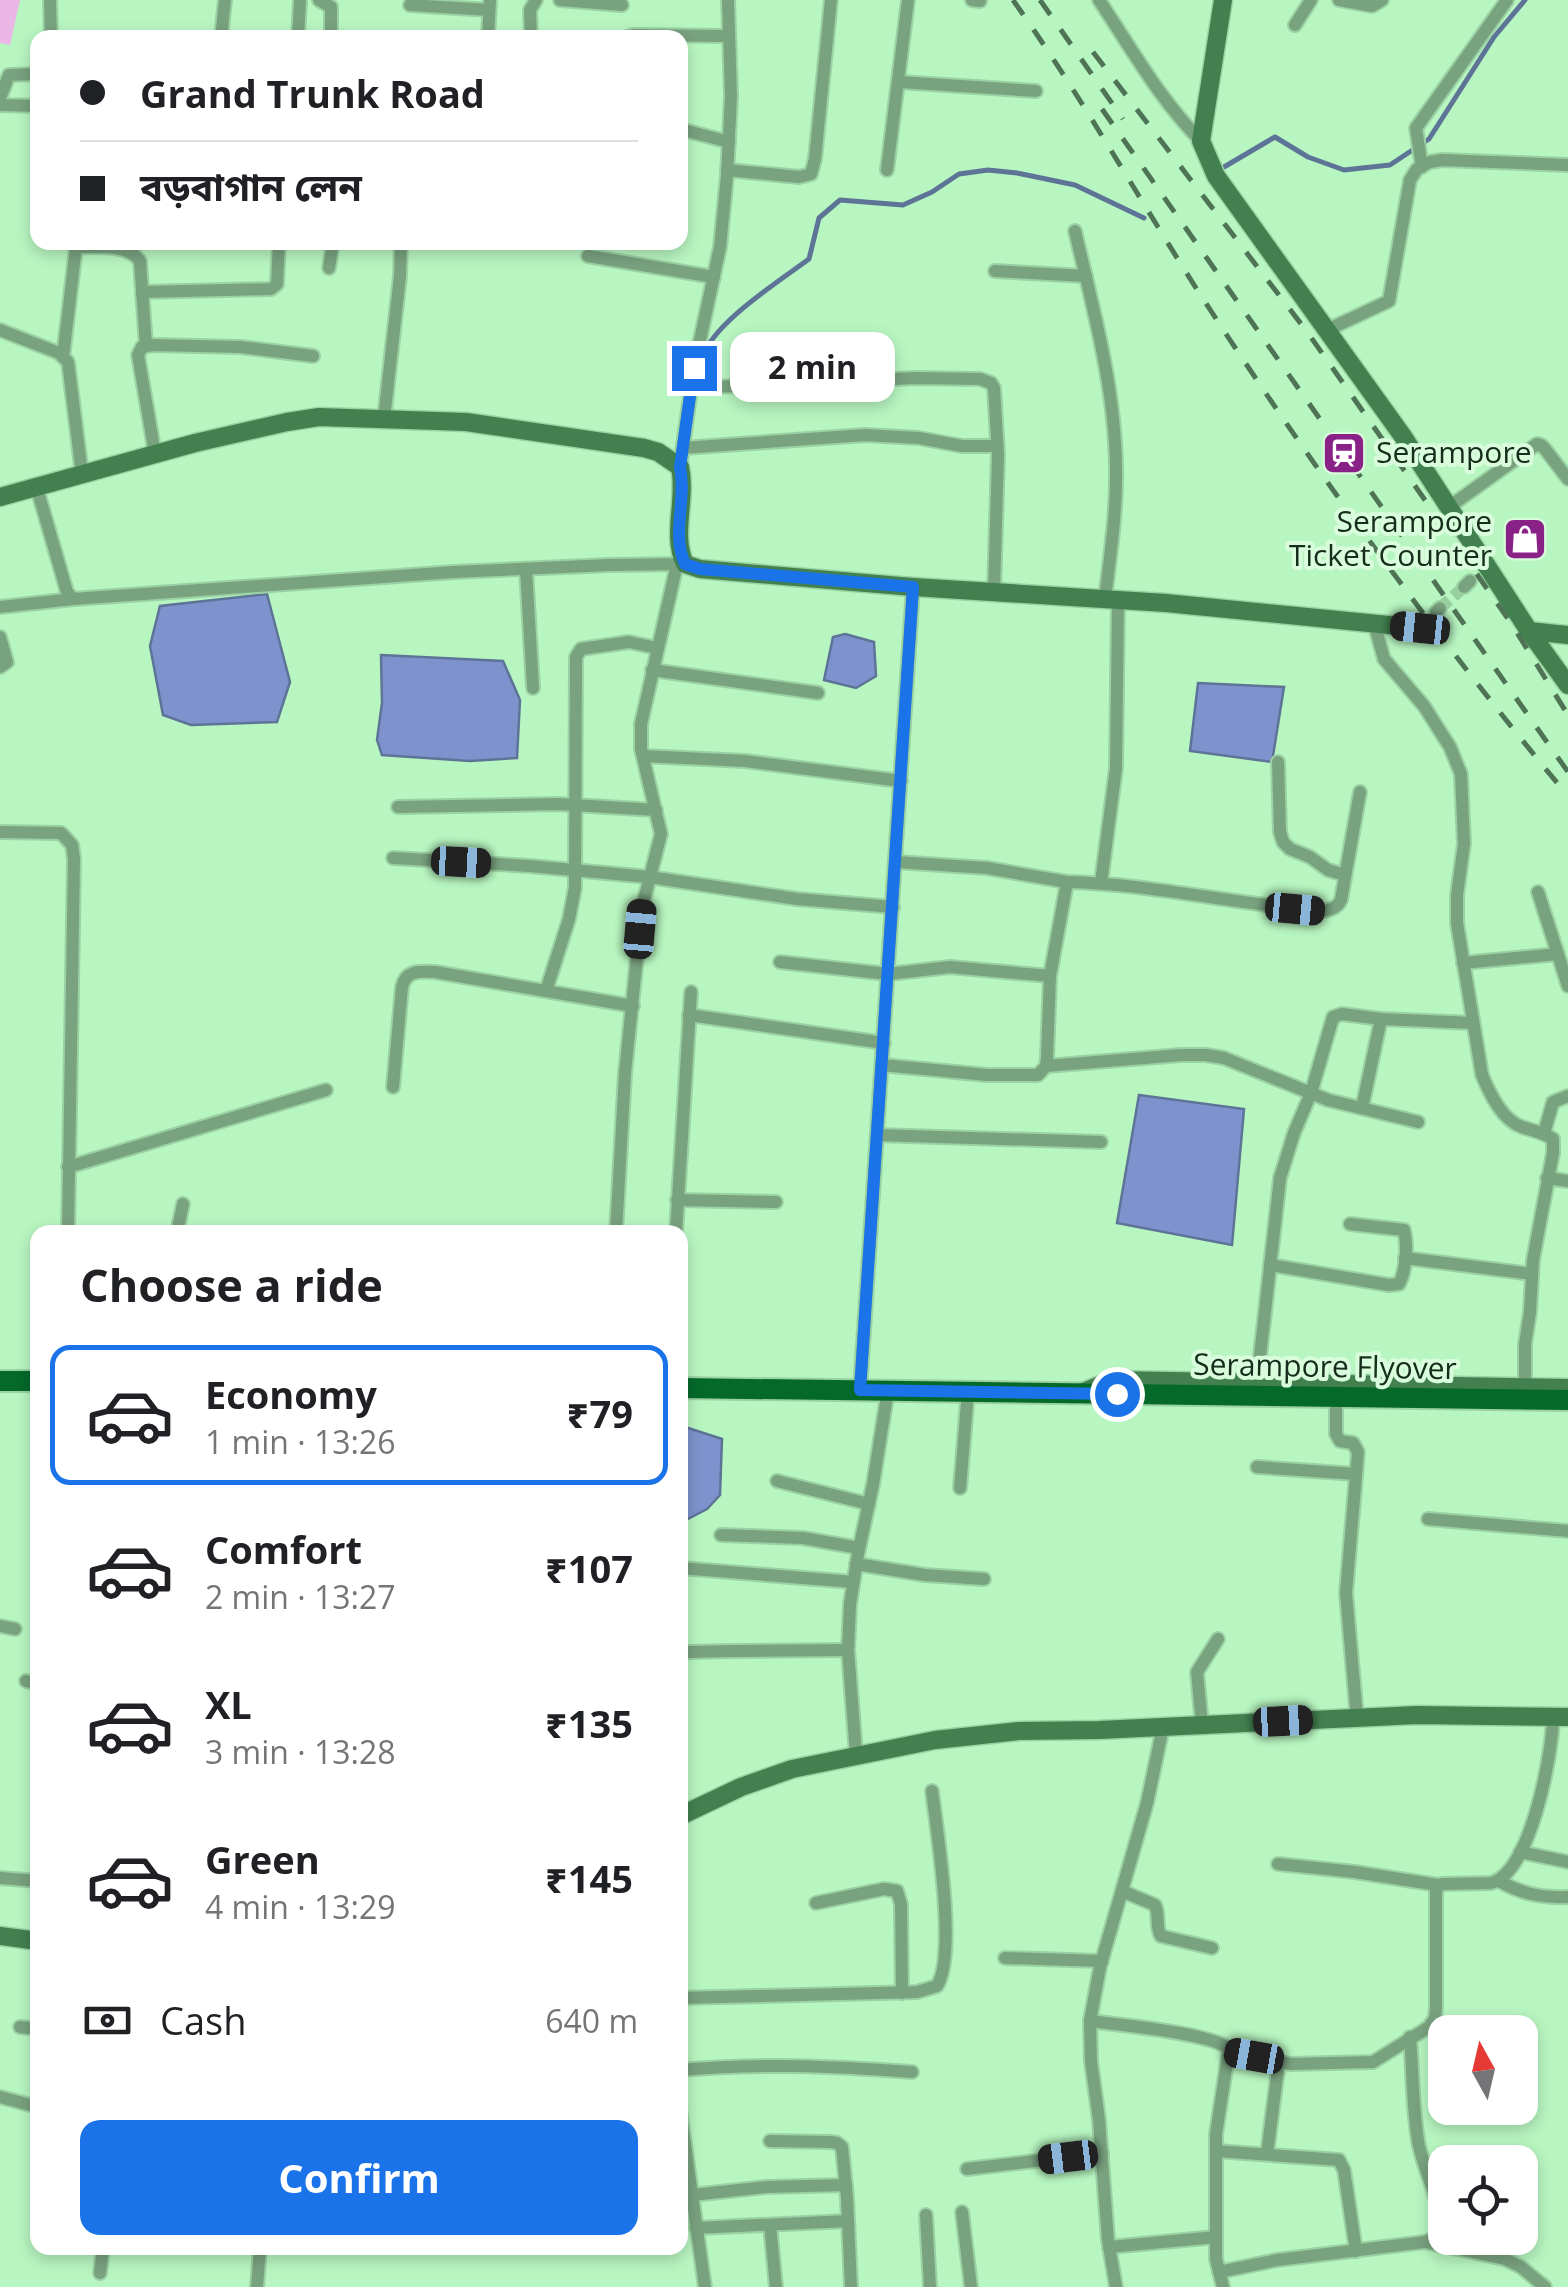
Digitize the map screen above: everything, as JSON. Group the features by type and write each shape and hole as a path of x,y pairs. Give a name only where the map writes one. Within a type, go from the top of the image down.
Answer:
{"main road":[{"path":"0,1381 30,1381"},
{"name":"Serampore Flyover","path":"688,1388 1568,1400"}],"street":[{"path":"50,0 51,30"},
{"path":"223,30 225,0"},
{"path":"298,30 300,0"},
{"path":"318,0 330,7 331,30"},
{"path":"531,30 530,10 536,0"},
{"path":"560,0 622,5"},
{"path":"616,1225 625,1073 642,908 660,839 643,756 641,724 681,564 682,458 691,388 720,248 731,96 728,0"},
{"path":"727,170 799,177 811,174 830,0"},
{"path":"887,170 908,0"},
{"path":"972,0 980,1"},
{"path":"1099,0 1153,82 1202,141 1216,176 1402,435 1568,685"},
{"path":"1202,141 1223,0"},
{"path":"1295,24 1310,0"},
{"path":"1339,0 1372,6 1382,0"},
{"path":"1422,167 1416,128 1500,2"},
{"path":"410,6 489,5 488,30"},
{"path":"688,36 729,36"},
{"path":"30,74 9,75 0,101 30,105"},
{"path":"899,82 1036,92"},
{"path":"688,131 729,142"},
{"path":"1326,330 1389,301 1410,180 1422,167 1454,159 1568,166"},
{"path":"1075,231 1108,382 1116,469 1112,599 1116,768 1101,883"},
{"path":"76,250 64,356 70,369 82,474"},
{"path":"128,250 140,262 146,346"},
{"path":"142,292 271,289 277,284 279,250"},
{"path":"329,268 332,250"},
{"path":"384,419 401,250"},
{"path":"588,256 714,277"},
{"path":"995,271 1086,276"},
{"path":"0,330 64,356"},
{"path":"155,454 140,349 241,347 313,356"},
{"path":"691,388 899,379 987,380 994,388 997,446 994,592"},
{"path":"0,497 155,454 303,419 334,417 466,422 628,445 682,458 864,435 997,446"},
{"path":"1449,506 1536,444 1541,445 1568,480"},
{"path":"36,485 73,599"},
{"path":"0,607 526,569 681,564 700,569 1112,599 1420,627"},
{"path":"526,569 532,688"},
{"path":"860,1390 913,587"},
{"path":"1374,623 1384,659 1424,706 1450,747 1461,774 1464,844 1457,923 1482,1075 1504,1115 1519,1126 1553,1138 1524,1344 1525,1388"},
{"path":"1530,630 1568,635"},
{"path":"0,638 8,662 0,667"},
{"path":"546,991 573,904 576,871 576,657 581,648 629,642 657,648"},
{"path":"652,670 818,693"},
{"path":"643,756 745,761 901,781"},
{"path":"1278,762 1283,842 1318,865 1346,875"},
{"path":"896,862 986,868 1066,882 1101,883 1323,912 1337,906 1360,792"},
{"path":"398,807 574,805 656,810"},
{"path":"0,832 61,833 72,845 68,1225"},
{"path":"393,858 650,876 764,895 893,907"},
{"path":"882,1066 968,1074 1034,1076 1042,1072 1046,1066 1050,976 1066,882"},
{"path":"1538,892 1568,986"},
{"path":"1463,964 1558,954"},
{"path":"780,962 888,974 950,967 1050,976"},
{"path":"393,1087 402,988 407,976 421,971 632,1006"},
{"path":"676,1225 690,992"},
{"path":"1257,1384 1282,1168 1311,1093 1333,1017 1342,1014 1473,1023"},
{"path":"689,1015 884,1042"},
{"path":"1362,1108 1381,1019"},
{"path":"1046,1066 1206,1055 1224,1058 1328,1100 1418,1122"},
{"path":"68,1167 326,1090"},
{"path":"1544,1134 1553,1102 1568,1096"},
{"path":"877,1135 1102,1142"},
{"path":"1548,1178 1568,1180"},
{"path":"677,1200 776,1202"},
{"path":"178,1225 183,1204"},
{"path":"1270,1265 1395,1286 1401,1282 1404,1230 1350,1224"},
{"path":"1405,1258 1532,1274"},
{"path":"1080,1394 1112,1380 1568,1388"},
{"path":"856,1754 848,1650 850,1604 888,1390"},
{"path":"960,1488 968,1392"},
{"path":"1054,1393 1073,1402 1568,1408"},
{"path":"1336,1406 1336,1434 1340,1441 1353,1443 1358,1452 1346,1593 1357,1718"},
{"path":"1257,1467 1356,1474"},
{"path":"777,1481 869,1504"},
{"path":"1428,1519 1568,1531"},
{"path":"721,1534 803,1538 859,1548"},
{"path":"856,1564 984,1580"},
{"path":"688,1569 854,1582"},
{"path":"1202,1724 1198,1672 1218,1639"},
{"path":"688,1652 848,1650"},
{"path":"688,1810 792,1769 935,1740 1020,1731 1417,1715 1560,1718 1537,1806 1520,1852 1510,1872 1498,1881 1438,1885 1278,1864"},
{"path":"1116,2287 1109,2247 1090,2021 1163,1727"},
{"path":"688,1998 902,1993 938,1986 945,1967 944,1890 932,1791"},
{"path":"1520,1852 1568,1862"},
{"path":"0,1878 30,1880"},
{"path":"1498,1881 1531,1896 1568,1897"},
{"path":"1229,2052 1279,2061 1373,2062 1430,2027 1435,2018 1438,1885"},
{"path":"816,1903 884,1889 897,1891 901,1904 902,1993"},
{"path":"1122,1891 1154,1905 1161,1936 1212,1948"},
{"path":"0,1936 30,1941"},
{"path":"1004,1958 1102,1961"},
{"path":"1090,2021 1204,2038 1228,2047 1216,2134 1216,2258 1223,2287"},
{"path":"20,2027 30,2028"},
{"path":"1220,2272 1277,2260 1425,2242 1439,2236 1438,2201 1414,2115 1410,2037"},
{"path":"1268,2154 1279,2061"},
{"path":"688,2069 762,2064 912,2072"},
{"path":"0,2096 30,2105"},
{"path":"770,2142 840,2144 851,2287"},
{"path":"1216,2151 1342,2162 1356,2252"},
{"path":"967,2169 1102,2153"},
{"path":"688,2166 705,2287"},
{"path":"692,2195 766,2187 846,2185"},
{"path":"962,2212 972,2287"},
{"path":"926,2215 930,2287"},
{"path":"696,2228 848,2221"},
{"path":"770,2225 776,2287"},
{"path":"1109,2247 1216,2237"},
{"path":"1425,2242 1514,2262 1545,2287"},
{"path":"100,2273 102,2255"},
{"path":"257,2287 259,2255"}],"shaded area":[{"path":"0,0 20,0 10,45 0,43"}],"water":[{"path":"267,594 290,682 277,722 191,725 163,715 150,646 160,606"},
{"path":"845,634 874,642 876,676 856,688 824,680 833,637"},
{"path":"381,655 503,661 520,700 517,758 470,761 382,755 377,740 382,703"},
{"path":"1198,683 1284,687 1272,762 1190,751"},
{"path":"1139,1095 1244,1109 1232,1245 1117,1223"},
{"path":"688,1428 722,1439 720,1495 707,1509 688,1519"}],"waterway":[{"path":"1224,167 1275,137 1308,157 1344,170 1390,165 1429,139 1494,37 1525,0"},
{"path":"704,374 703,358 708,345 732,317 809,259 819,218 840,200 903,205 959,174 988,170 1075,185 1144,218"}],"tunnel":[{"path":"1440,608 1464,587"}],"railway":[{"path":"1013,0 1283,419 1421,611 1568,796"},
{"path":"1040,0 1123,119"},
{"path":"1093,52 1308,333 1511,623 1568,715"},
{"path":"1102,109 1568,772"}],"place":[{"name":"Serampore","path":"1344,453"},
{"name":"Serampore Ticket Counter","path":"1525,539"}],"route":[{"path":"694,368 680,467 683,482 679,550 685,564 700,569 913,587 860,1390 1117,1394"}]}
